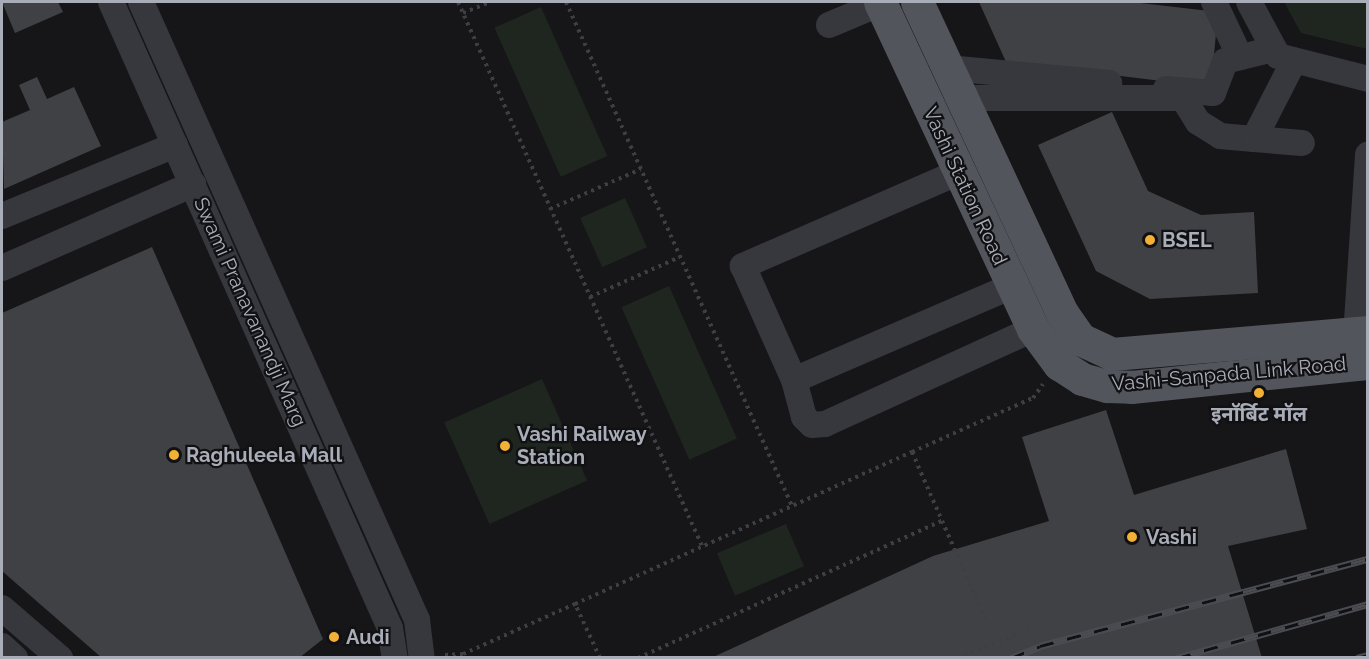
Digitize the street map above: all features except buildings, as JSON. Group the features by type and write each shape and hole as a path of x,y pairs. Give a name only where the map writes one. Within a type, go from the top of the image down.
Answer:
{"main road":[{"name":"Vashi Station Road","path":"881,2 1033,329 1059,364"},
{"name":"Vashi Station Road","path":"917,2 1062,313 1080,339"},
{"name":"Vashi-Sanpada Link Road","path":"1080,339 1112,354 1361,348"},
{"name":"Vashi-Sanpada Link Road","path":"1059,364 1082,379 1107,387 1131,387 1361,348"}],"street":[{"name":"Swami Pranavanandji Marg","path":"111,2 390,628 395,657"},
{"name":"Swami Pranavanandji Marg","path":"141,2 417,621 422,657"},
{"path":"829,25 881,2"},
{"path":"1214,2 1240,57"},
{"path":"1249,2 1284,55"},
{"path":"948,68 1213,93 1217,89 1222,65 1240,57 1284,55 1368,79"},
{"path":"1254,139 1284,55"},
{"path":"962,98 1183,98 1198,122 1220,135 1302,143"},
{"path":"2,216 175,145"},
{"path":"1361,348 1368,154"},
{"path":"959,172 743,266 794,380 804,417 812,424 825,424 1033,329"},
{"path":"2,268 193,184"},
{"path":"220,245 245,234"},
{"path":"794,380 1012,286"},
{"path":"379,604 404,593"},
{"path":"2,608 60,657"},
{"path":"2,646 15,657"}],"path":[{"path":"458,2 702,546"},
{"path":"463,14 490,2"},
{"path":"566,2 792,506"},
{"path":"550,209 641,169"},
{"path":"590,297 680,257"},
{"path":"422,657 462,654 1033,398 1059,364"},
{"path":"912,452 987,624"},
{"path":"638,657 943,520"},
{"path":"575,604 600,657"},
{"path":"964,655 1029,629"}],"shaded area":[{"path":"1284,2 1367,2 1367,49 1301,33"},
{"path":"541,7 607,156 561,177 494,28"},
{"path":"625,198 647,247 602,267 580,218"},
{"path":"669,286 737,439 689,460 621,307"},
{"path":"542,379 587,480 489,524 444,423"},
{"path":"786,524 804,566 735,596 717,553"}],"railway":[{"path":"1011,658 1040,646 1368,559"},
{"path":"1177,658 1368,604"},
{"path":"1357,658 1368,655"}],"place":[{"name":"BSEL","path":"1150,240"},
{"name":"इनॉर्बिट मॉल","path":"1259,393"},
{"name":"Vashi Railway Station","path":"505,446"},
{"name":"Raghuleela Mall","path":"174,455"},
{"name":"Vashi","path":"1132,537"},
{"name":"Audi","path":"334,637"}]}
